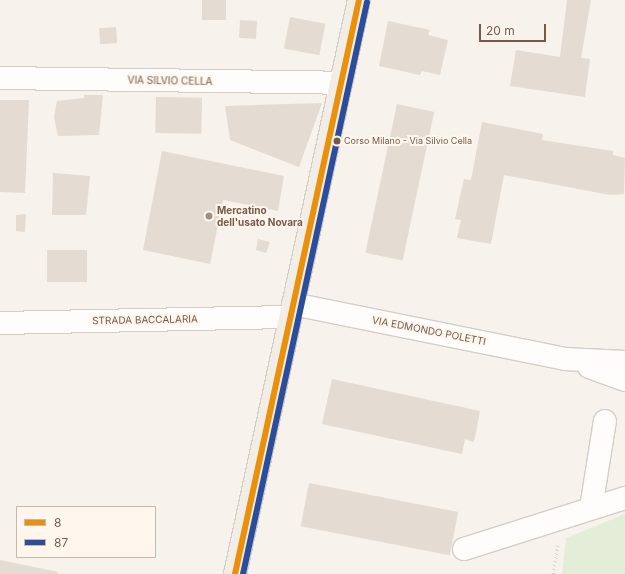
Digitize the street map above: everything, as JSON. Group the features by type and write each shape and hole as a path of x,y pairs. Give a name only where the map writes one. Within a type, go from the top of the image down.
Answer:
{"main road":[{"path":"234,574 359,0"}],"street":[{"name":"VIA SILVIO CELLA","path":"0,78 341,83"},
{"name":"STRADA BACCALARIA","path":"0,323 292,311"},
{"name":"VIA EDMONDO POLETTI","path":"292,311 565,358 625,362"},
{"name":"VIA EDMONDO POLETTI","path":"565,358 625,380"},
{"path":"592,508 605,421"},
{"path":"464,549 625,498"}],"path":[{"path":"553,574 562,517"}],"green space":[{"path":"625,514 625,574 562,574 566,538"}],"building":[{"path":"202,0 226,0 226,20 202,20"},
{"path":"567,0 591,0 581,58 590,59 585,97 510,86 516,50 560,57"},
{"path":"290,17 325,24 319,55 284,48"},
{"path":"240,20 257,21 256,39 239,38"},
{"path":"388,21 430,30 428,35 448,40 440,75 422,71 420,75 379,66"},
{"path":"116,27 117,43 100,44 99,28"},
{"path":"84,95 103,95 99,135 58,136 54,117 57,101 84,98"},
{"path":"156,97 202,98 201,134 155,133"},
{"path":"0,100 29,100 25,193 0,192"},
{"path":"322,103 299,167 230,140 225,106"},
{"path":"397,104 434,112 403,261 365,253"},
{"path":"482,122 543,134 542,140 613,151 613,155 625,158 624,194 610,195 504,175 491,244 457,238 461,220 455,219 464,179 471,180"},
{"path":"162,151 284,176 278,211 223,200 210,264 143,250"},
{"path":"53,173 90,176 86,215 52,215"},
{"path":"26,214 25,232 16,231 16,215"},
{"path":"258,239 270,242 266,253 256,250"},
{"path":"47,250 87,250 87,282 47,282"},
{"path":"332,379 480,411 475,438 473,442 465,439 462,454 322,424"},
{"path":"309,483 458,512 450,555 301,526"},
{"path":"0,560 58,572 58,574 0,574"}],"transit line":[{"name":"8","path":"235,574 359,0"},
{"name":"87","path":"243,574 367,2"}],"place":[{"name":"Corso Milano - Via Silvio Cella","path":"337,141"},
{"name":"Mercatino dell'usato Novara","path":"209,216"}]}
